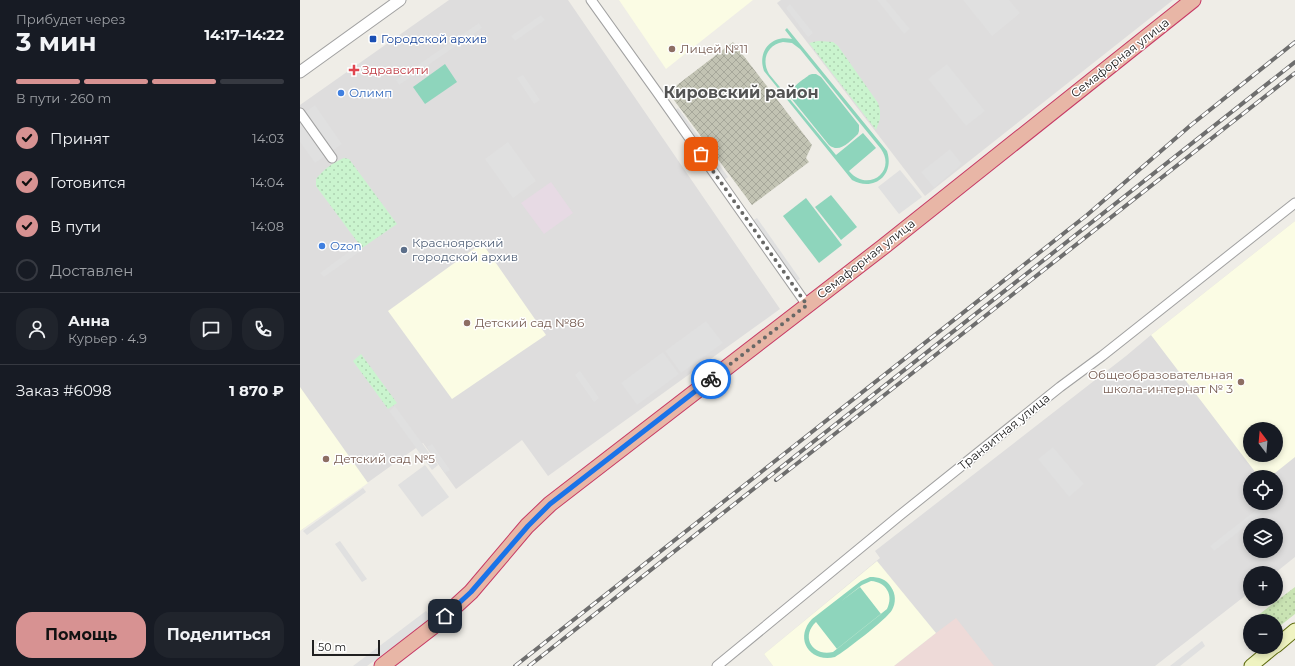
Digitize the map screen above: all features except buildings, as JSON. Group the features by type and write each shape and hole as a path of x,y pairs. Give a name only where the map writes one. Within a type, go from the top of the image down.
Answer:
{"highway":[{"name":"Семафорная улица","path":"382,666 435,625 471,592 528,526 550,504 932,208 1193,0"}],"main road":[{"path":"1283,640 1295,630"},
{"path":"1251,666 1265,654"}],"street":[{"path":"300,72 400,0"},
{"path":"591,0 658,92 807,305"},
{"path":"300,113 332,158"},
{"name":"Транзитная улица","path":"717,666 899,516 1060,387 1102,356 1295,204"}],"shaded area":[{"path":"449,0 568,0 780,309 548,476 522,440 456,489 423,443 300,531 300,105"},
{"name":"Лицей №11","path":"619,0 753,0 666,69"},
{"path":"781,0 1173,0 925,196 777,3"},
{"path":"877,0 886,0 910,29 904,34"},
{"path":"963,0 1009,0 1020,13 992,36"},
{"path":"790,4 813,33 808,37 786,8"},
{"path":"541,15 545,20 515,41 511,36"},
{"path":"479,23 482,28 399,85 396,80"},
{"path":"733,42 812,145 806,158 809,162 752,205 668,92"},
{"path":"947,64 985,111 966,126 928,79"},
{"path":"523,75 540,100 534,104 517,78"},
{"path":"315,105 342,144 315,163 300,142 300,116"},
{"path":"678,108 728,177 724,180 674,111"},
{"path":"508,142 536,181 513,198 485,159"},
{"path":"950,149 962,164 934,188 921,172"},
{"path":"900,170 922,197 899,214 878,187"},
{"path":"551,182 573,213 544,234 521,203"},
{"path":"757,218 800,279 795,282 752,221"},
{"path":"1295,221 1295,557 1283,567 1243,566 1243,597 1155,666 773,666 764,654 880,558 875,551 1126,356"},
{"name":"Общеобразовательная школа-интернат № 3","path":"1295,221 1295,457 1279,470 1254,470 1248,462 1283,462 1283,422 1243,422 1243,456 1151,335"},
{"name":"Детский сад №86","path":"482,243 546,335 452,399 388,311"},
{"path":"358,245 362,250 324,277 320,273"},
{"path":"706,321 723,343 681,373 665,351"},
{"path":"663,352 679,374 637,405 621,383"},
{"path":"580,371 599,398 594,402 575,375"},
{"name":"Детский сад №5","path":"300,387 368,483 300,531"},
{"path":"395,406 438,465 432,470 389,411"},
{"path":"432,444 450,470 445,473 427,447"},
{"path":"1053,447 1084,484 1069,497 1038,459"},
{"path":"425,465 449,497 422,517 398,485"},
{"path":"363,488 366,492 307,535 303,531"},
{"path":"1256,510 1266,510 1256,518 1246,518"},
{"path":"1243,520 1243,528 1214,551 1210,546"},
{"path":"340,541 367,579 362,582 335,544"},
{"path":"877,561 936,633 894,666 773,666 764,654"},
{"path":"426,611 432,618 367,666 353,666"},
{"path":"956,618 994,666 894,666 936,633"},
{"path":"1202,641 1205,646 1180,666 1170,666"}],"green space":[{"path":"787,28 887,151 889,160 888,167 881,179 868,184 852,180 764,71 762,57 768,46 778,39 792,39 785,30","holes":["783,42 792,43 800,49 881,149 885,157 885,165 883,172 878,177 871,180 864,180 856,177 849,171 876,148 863,133 836,155 769,74 766,64 769,50 773,46"]},
{"path":"818,41 833,42 838,46 878,103 880,119 876,130 809,43"},
{"path":"445,64 457,82 425,104 413,87"},
{"path":"812,74 816,74 821,77 859,125 858,134 845,146 837,148 829,145 791,98 794,87"},
{"path":"344,158 349,159 397,224 362,248 316,186 316,179 322,172 332,164"},
{"path":"831,195 857,227 841,240 815,207"},
{"path":"806,198 842,245 819,263 783,216"},
{"path":"361,354 397,403 388,409 353,361"},
{"path":"870,577 879,578 887,582 893,590 895,596 892,610 889,614 856,642 835,657 826,658 818,656 812,653 807,647 804,634 812,619 861,581","holes":["871,581 881,584 887,590 890,599 887,609 881,614 860,587 840,602 862,585","816,622 837,649 833,652 826,653 815,649 809,639 811,628"]},
{"path":"1295,587 1295,614 1283,623 1283,614 1260,614 1270,606 1283,606 1283,596"}],"railway":[{"path":"515,666 1087,215 1191,125 1295,42"},
{"path":"529,666 1295,62"},
{"path":"776,480 1295,73"}],"way so far":[{"path":"701,154 807,305 711,379"}],"place":[{"name":"Городской архив","path":"373,39"},
{"name":"Лицей №11","path":"672,49"},
{"name":"Здравсити","path":"354,70"},
{"name":"Олимп","path":"341,93"},
{"name":"Ozon","path":"322,246"},
{"name":"Красноярский городской архив","path":"404,250"},
{"name":"Детский сад №86","path":"467,323"},
{"name":"Общеобразовательная школа-интернат № 3","path":"1241,382"},
{"name":"Детский сад №5","path":"326,459"}],"district":[{"name":"Кировский район","path":"741,92"}],"route":[{"path":"445,616 471,592 528,526 550,504 711,379"}]}
